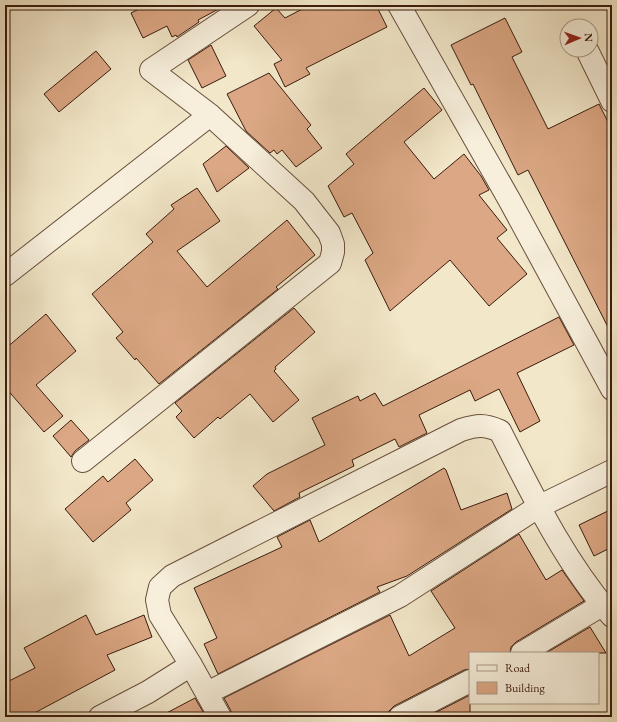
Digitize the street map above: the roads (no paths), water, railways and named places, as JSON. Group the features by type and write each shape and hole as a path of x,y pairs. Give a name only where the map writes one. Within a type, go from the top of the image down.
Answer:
{"street":[{"path":"83,462 330,263 333,252 333,244 330,233 304,201 210,115 151,70 248,5"},
{"path":"399,5 510,201 612,389"},
{"path":"591,58 612,101"},
{"path":"5,275 210,115"},
{"path":"220,717 191,665 160,615 157,600 160,587 172,576 462,430 476,426 490,427 500,431 538,507 576,568 607,611 524,652"},
{"path":"207,693 400,596 538,507 612,471"},
{"path":"100,717 148,692 191,665"},
{"path":"400,717 469,682"}]}
